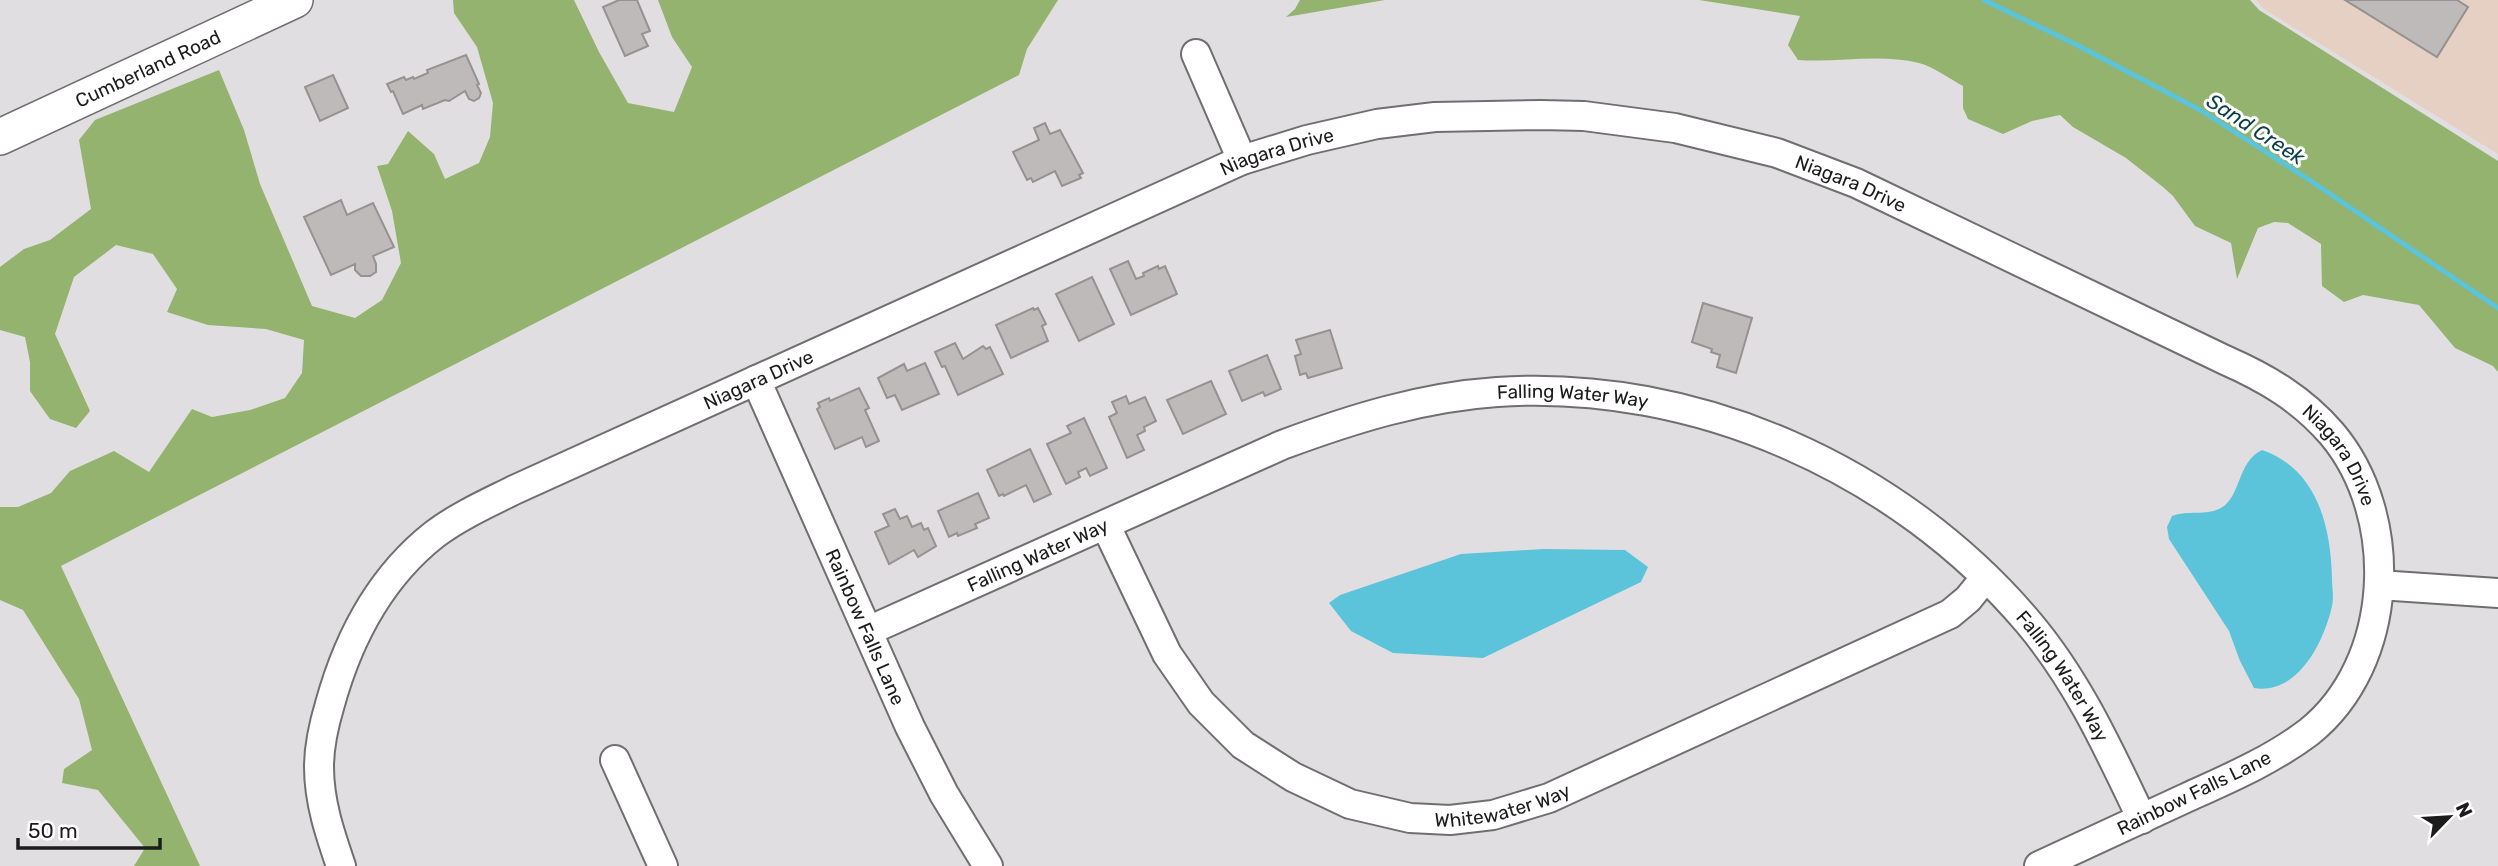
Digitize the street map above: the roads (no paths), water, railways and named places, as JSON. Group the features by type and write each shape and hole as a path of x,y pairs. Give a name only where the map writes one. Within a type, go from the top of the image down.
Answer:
{"main road":[{"name":"Cumberland Road","path":"0,137 295,0"}],"street":[{"path":"1196,54 1242,160"},
{"name":"Niagara Drive","path":"341,866 323,804 319,766 324,723 339,671 352,639 397,570 435,534 514,489 1242,160 1307,140 1377,124 1435,117 1584,116 1675,128 1777,153 1845,178 2260,375 2290,394 2334,436 2353,467 2372,517 2380,559 2379,585"},
{"name":"Rainbow Falls Lane","path":"756,380 910,727 944,794 988,866"},
{"name":"Falling Water Way","path":"868,631 1282,446 1346,421 1412,404 1498,392 1573,392 1634,399 1682,409 1760,433 1807,452 1880,493 1953,547 2028,622 2076,689 2142,818"},
{"name":"Whitewater Way","path":"1106,526 1167,654 1201,703 1243,745 1293,778 1350,804 1409,818 1450,820 1493,815 1549,798 1950,614 1968,599 1985,578"},
{"path":"2379,585 2498,593"},
{"name":"Rainbow Falls Lane","path":"2039,866 2261,764 2309,731 2328,713 2349,683 2366,647 2379,585"},
{"path":"615,760 663,866"}],"water":[{"path":"2262,450 2281,459 2296,471 2317,502 2328,539 2333,599 2323,635 2296,675 2270,688 2254,688 2229,631 2169,539 2167,527 2172,516 2221,508 2232,496 2248,463"},
{"path":"1543,549 1625,550 1648,567 1641,582 1483,658 1393,653 1351,631 1329,603 1340,595 1461,554"}],"waterway":[{"name":"Sand Creek","path":"1984,0 2079,46 2202,111 2311,181 2498,308"}]}
